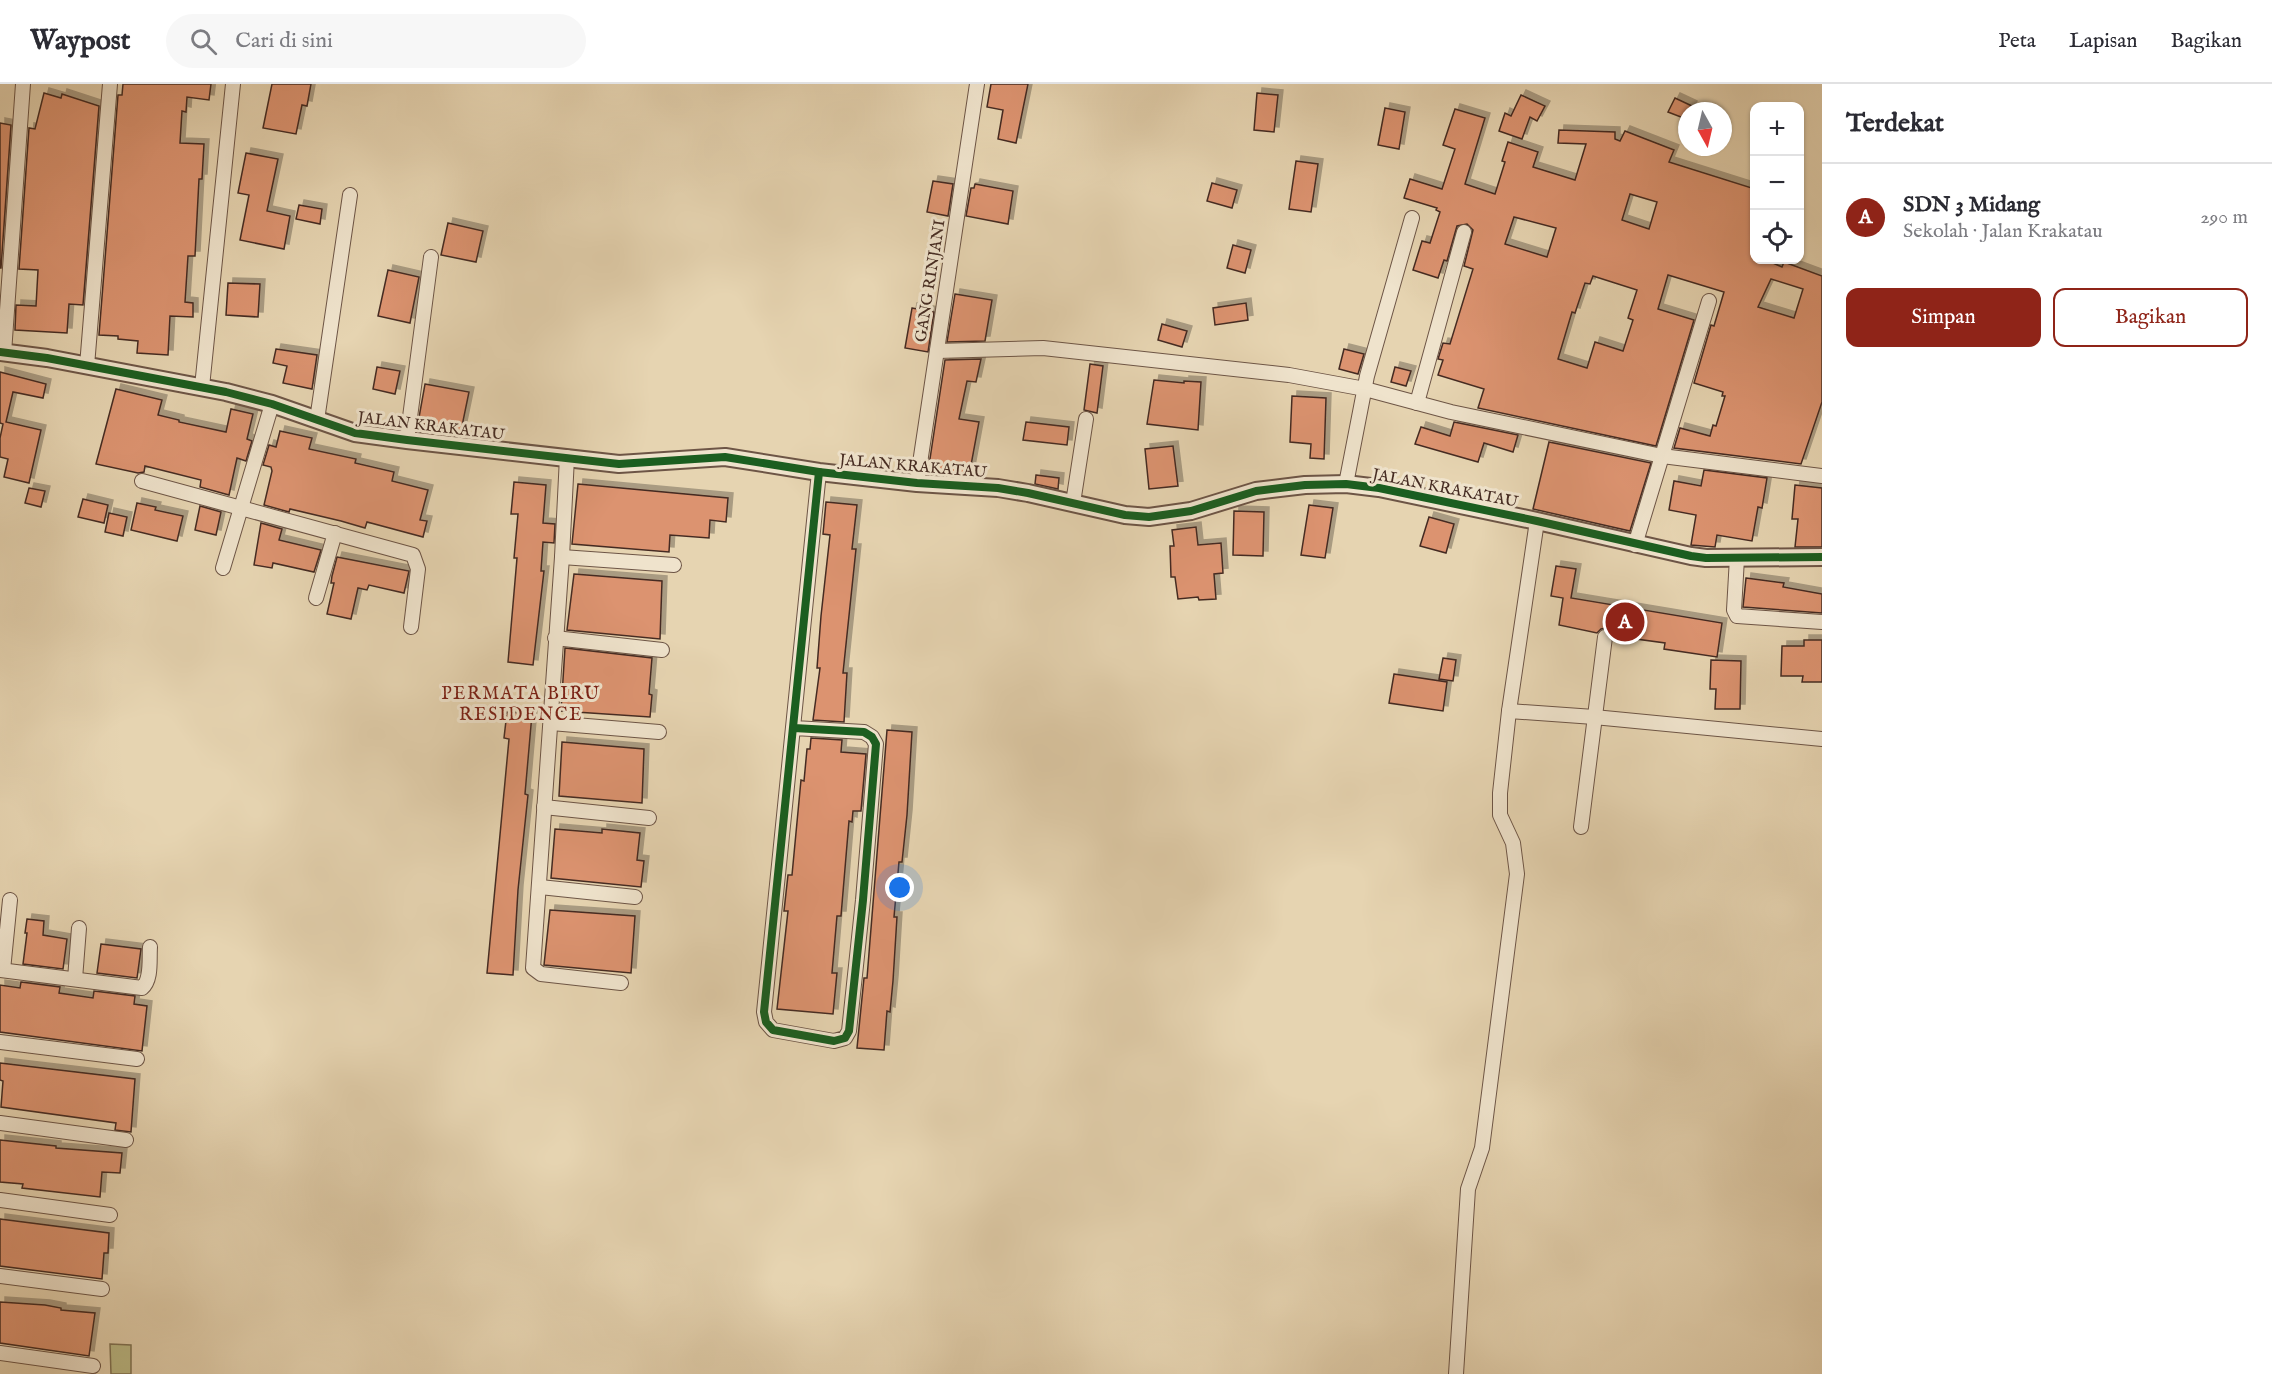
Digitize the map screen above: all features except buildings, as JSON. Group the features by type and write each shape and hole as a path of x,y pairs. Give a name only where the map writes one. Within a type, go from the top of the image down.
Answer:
{"street":[{"path":"2,353 23,84"},
{"path":"87,366 110,84"},
{"path":"202,387 233,84"},
{"name":"GANG RINJANI","path":"917,483 977,84"},
{"path":"317,420 350,195"},
{"name":"JALAN KRAKATAU","path":"1346,484 1365,389 1384,312 1412,218"},
{"path":"1417,403 1464,232"},
{"path":"407,440 431,257"},
{"path":"1635,545 1709,301"},
{"path":"937,351 1058,349 1289,375 1365,389 1417,403 1662,456 1822,476"},
{"name":"JALAN KRAKATAU","path":"2,353 202,387 272,404 356,433 619,464 725,457 819,472 917,483 998,488 1125,515 1149,517 1191,511 1256,491 1305,485 1346,484 1537,521 1635,545 1706,558 1822,557"},
{"path":"223,568 272,404"},
{"path":"1073,503 1086,419"},
{"path":"567,457 551,723 533,964 535,971 541,974 621,983"},
{"path":"794,728 864,732 872,737 876,744 849,1031 845,1038 834,1041 773,1030 766,1022 765,1012 819,472"},
{"path":"142,481 413,555 418,569 411,627"},
{"path":"1456,1374 1468,1189 1482,1148 1517,874 1516,853 1502,821 1500,808 1509,711 1537,521"},
{"path":"316,598 335,533"},
{"path":"562,557 674,565"},
{"path":"1737,558 1734,610 1737,616 1822,622"},
{"path":"1581,826 1605,637"},
{"path":"555,638 662,650"},
{"path":"1509,711 1822,739"},
{"path":"551,723 658,732"},
{"path":"544,807 649,818"},
{"path":"540,887 634,897"},
{"path":"10,900 2,970 142,988 146,985 148,977 150,947"},
{"path":"75,979 79,928"},
{"path":"0,1042 137,1059"},
{"path":"0,1123 126,1140"},
{"path":"0,1200 110,1215"},
{"path":"0,1276 102,1289"},
{"path":"0,1353 93,1366"}],"shaded area":[{"path":"110,1344 131,1345 131,1374 111,1374"}],"cycle path":[{"path":"0,352 47,358 226,392 272,404 355,433 619,464 725,457 819,472 917,483 998,488 1125,515 1149,517 1191,511 1256,491 1305,485 1346,484 1379,488 1691,556 1706,558 1822,557"},
{"path":"794,728 864,732 872,737 876,744 849,1031 845,1038 834,1041 773,1030 766,1022 764,1012 819,472"}],"place":[{"name":"SDN 3 Midang","path":"1625,622"}],"district":[{"name":"PERMATA BIRU RESIDENCE","path":"521,704"}]}
